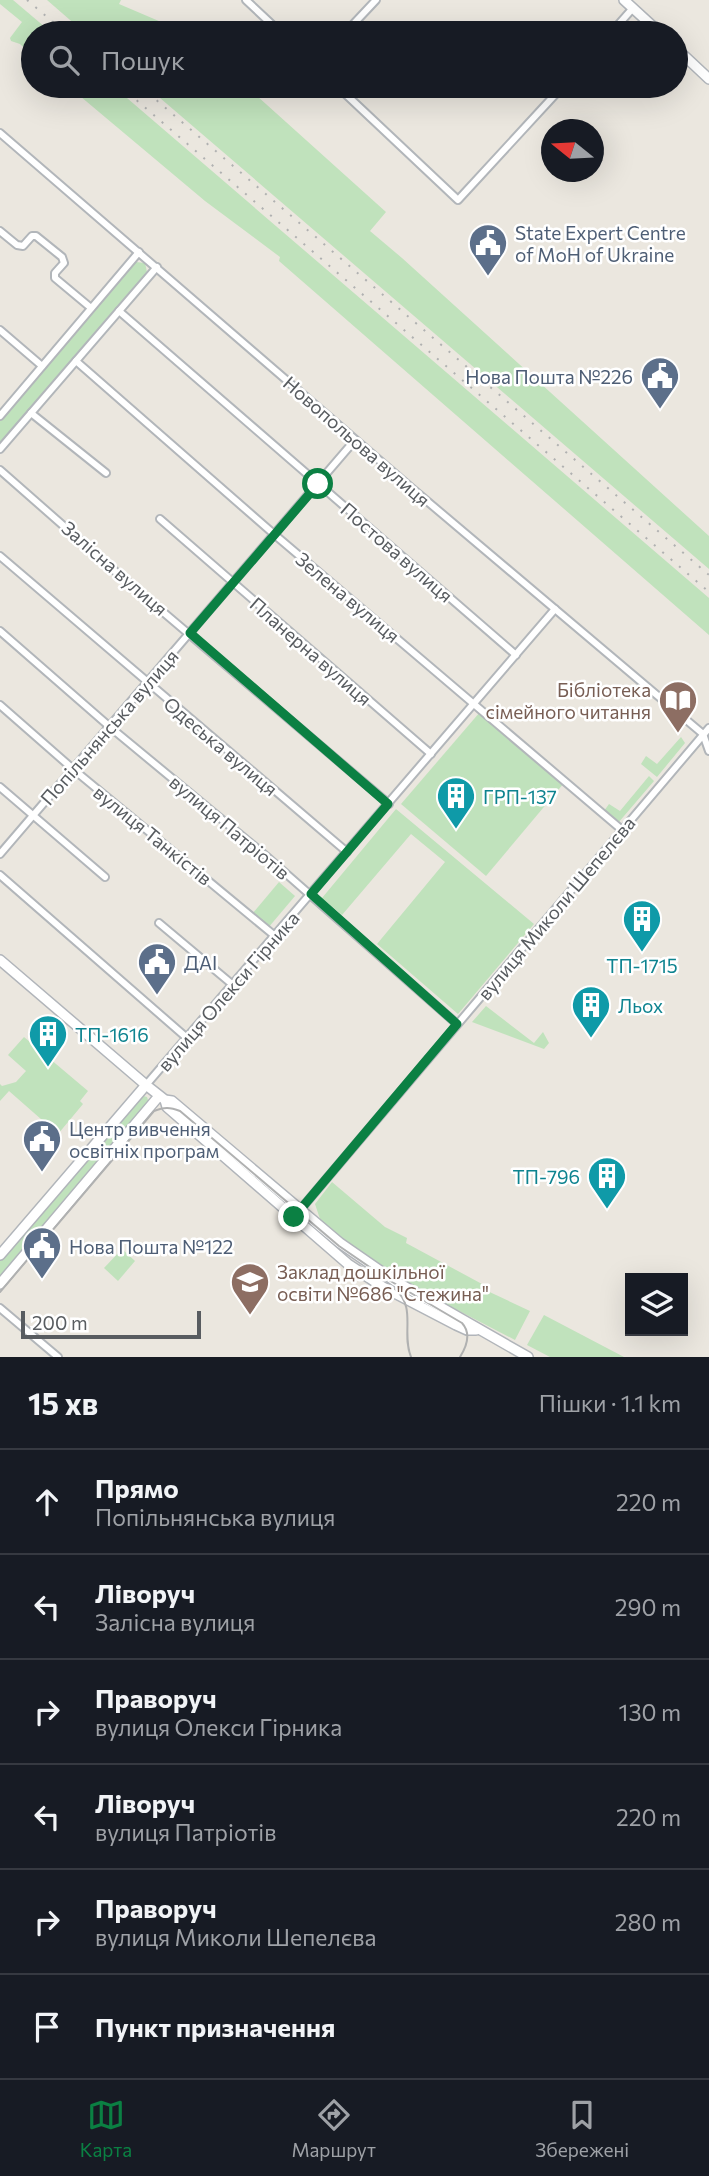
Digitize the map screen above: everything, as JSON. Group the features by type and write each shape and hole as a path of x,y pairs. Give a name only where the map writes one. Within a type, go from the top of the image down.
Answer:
{"main road":[{"path":"624,0 647,21"},
{"path":"688,59 709,79"},
{"path":"0,960 162,1098 170,1110 297,1213 363,1274 456,1325 467,1330 476,1329 527,1357"},
{"path":"0,1255 146,1085"},
{"path":"0,1284 162,1098"}],"street":[{"path":"246,0 268,21"},
{"path":"356,21 376,0"},
{"path":"622,21 633,8"},
{"path":"350,98 458,201 552,98"},
{"name":"Новопольова вулиця","path":"0,133 355,440 704,734"},
{"path":"0,230 17,245 23,246 32,236 36,236 62,257 64,263 55,273 55,278 91,308"},
{"path":"0,416 139,252"},
{"path":"0,449 157,267"},
{"name":"Постова вулиця","path":"119,311 516,655"},
{"path":"0,330 42,366"},
{"name":"Зелена вулиця","path":"76,361 622,831"},
{"path":"31,413 106,473"},
{"name":"Попільнянська вулиця","path":"0,854 355,440"},
{"name":"Залісна вулиця","path":"0,470 388,804"},
{"name":"Планерна вулиця","path":"160,519 431,754"},
{"name":"Одеська вулиця","path":"0,556 347,852"},
{"name":"вулиця Олекси Гірника","path":"146,1085 555,609"},
{"name":"вулиця Патріотів","path":"0,631 110,727 311,894 457,1024"},
{"name":"вулиця Танкістів","path":"0,705 275,936"},
{"name":"вулиця Миколи Шепелєва","path":"297,1213 709,728"},
{"path":"704,734 709,751"},
{"path":"0,787 105,877"},
{"path":"0,875 187,1038"},
{"path":"159,923 233,985"},
{"path":"0,1308 58,1357"}],"green space":[{"path":"0,0 13,0 38,21 21,21 0,4"},
{"path":"47,0 121,0 119,4 159,21 71,21"},
{"path":"21,23 21,45 10,38"},
{"path":"82,98 127,98 709,598 709,635 279,261 280,257 205,201"},
{"path":"160,98 259,98 386,212 370,231 709,536 709,569"},
{"path":"136,262 145,263 147,272 0,445 0,418"},
{"path":"480,712 564,783 486,876 401,804"},
{"path":"681,737 685,743 657,777 641,764 646,756 657,764"},
{"path":"649,776 654,781 618,823 604,811 609,804 620,811"},
{"path":"396,809 534,924 458,1014 377,944 445,862 411,834 342,915 322,898"},
{"path":"279,882 295,896 268,928 252,914"},
{"path":"486,1006 534,1043 543,1032 549,1043 544,1049 472,1022"},
{"path":"24,1037 88,1091 80,1101 83,1104 58,1134 9,1091 0,1101 0,1084 2,1086 16,1082 26,1071 8,1055"},
{"path":"140,1095 147,1097 149,1103 0,1278 0,1259"},
{"path":"332,1182 385,1227 407,1238 406,1243 482,1284 481,1288 530,1311 515,1340 394,1277 321,1222 315,1204"},
{"path":"122,1249 135,1261 118,1281 104,1268"},
{"path":"544,1315 624,1357 550,1357 527,1345"}],"tram line":[{"path":"0,1292 154,1111 170,1108 180,1111 339,1246 387,1279 462,1323 467,1340 460,1357"},
{"path":"395,1289 405,1304 411,1357"}],"railway":[{"path":"27,0 52,21"},
{"path":"134,98 709,592"},
{"path":"154,98 709,575"}],"place":[{"name":"State Expert Centre of MoH of Ukraine","path":"488,277"},
{"name":"Нова Пошта №226","path":"660,410"},
{"name":"Бібліотека сімейного читання","path":"678,734"},
{"name":"ГРП-137","path":"456,830"},
{"name":"ТП-1715","path":"642,953"},
{"name":"ДАІ","path":"157,996"},
{"name":"Льох","path":"591,1039"},
{"name":"ТП-1616","path":"48,1068"},
{"name":"Центр вивчення освітніх програм","path":"42,1173"},
{"name":"ТП-796","path":"607,1210"},
{"name":"Нова Пошта №122","path":"42,1280"},
{"name":"Заклад дошкільної освіти №686 \"Стежина\"","path":"250,1316"}],"route":[{"path":"294,1217 457,1024 311,894 388,804 190,633 318,484"}]}
